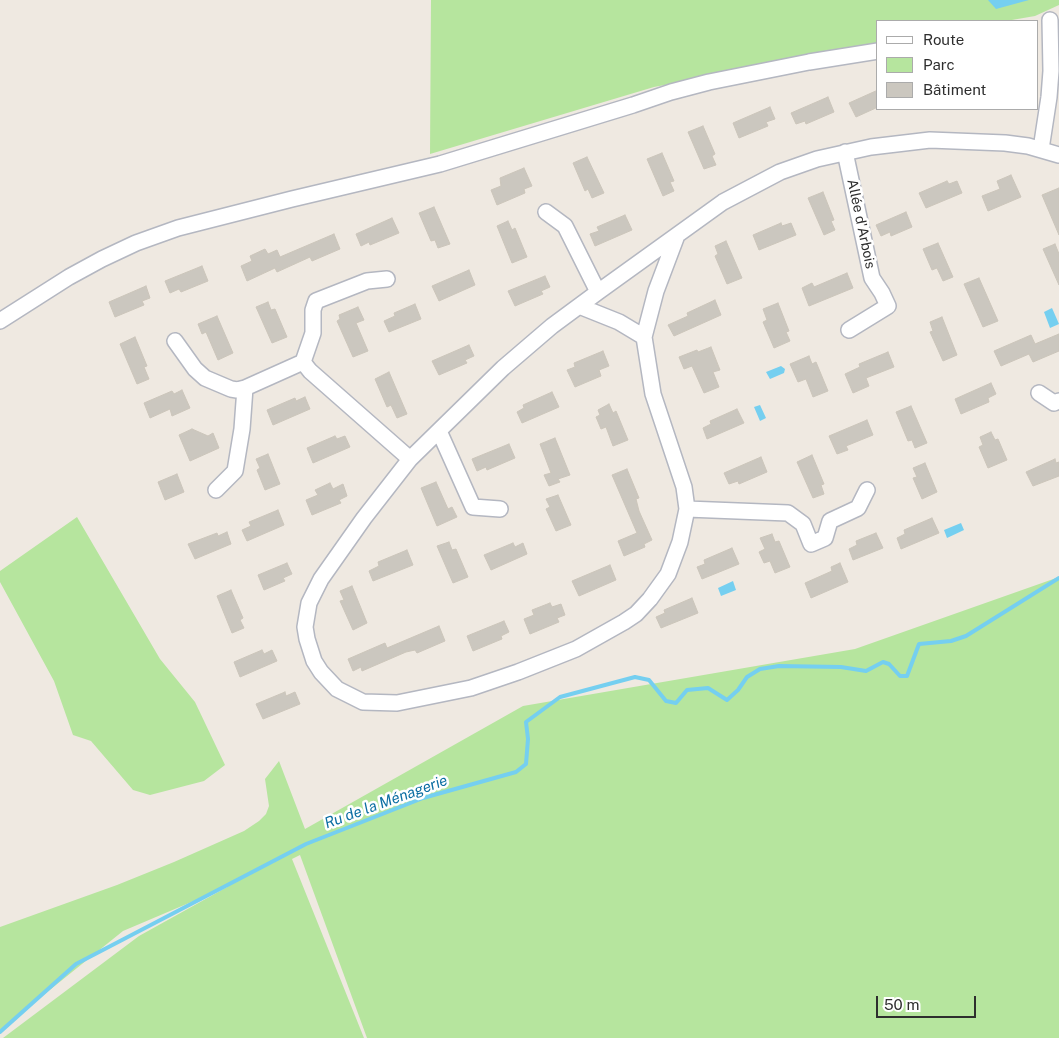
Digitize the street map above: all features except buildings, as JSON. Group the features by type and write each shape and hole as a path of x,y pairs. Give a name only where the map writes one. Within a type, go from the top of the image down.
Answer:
{"street":[{"path":"1041,149 1049,88 1049,20"},
{"path":"0,321 69,277 102,259 136,243 178,228 440,164 671,92 709,82 809,62 876,51"},
{"path":"676,238 656,291 644,337 653,394 684,487 687,508 680,542 668,574 650,599 636,614 595,640 518,672 471,688 397,703 363,702 337,689 321,672 314,661 307,639 306,617 309,603 321,579 364,518 410,459 503,368 579,306 676,238 709,212 753,185 780,172 816,160 845,152 879,146 937,140 1005,142 1041,149 1059,155"},
{"name":"Allée d'Arbois","path":"845,152 872,278 888,306 849,330"},
{"path":"546,212 565,226 598,292"},
{"path":"175,341 205,378 231,389 239,390 303,362 313,333 313,310 316,302 367,281 387,279"},
{"path":"579,306 612,319 644,337"},
{"path":"303,362 410,459"},
{"path":"216,490 235,471 242,429 245,388"},
{"path":"1039,393 1054,403 1059,401"},
{"path":"439,431 473,507 500,510"},
{"path":"687,508 788,513 802,524 811,544 825,538 830,521 858,508 867,490"}],"green space":[{"path":"431,0 1059,0 1059,5 1035,16 1012,20 876,20 876,45 654,87 430,154"},
{"path":"77,517 160,659 195,702 225,765 204,781 150,795 133,790 91,741 73,735 54,681 0,582 0,571"},
{"path":"1059,577 1059,1038 367,1038 300,855 292,859 364,1038 3,1038 139,936 229,886 123,931 0,1030 0,927 117,885 244,831 266,814 269,806 265,779 279,761 305,829 523,706 855,649"}],"water":[{"path":"988,0 1029,0 996,9"},
{"path":"1052,308 1059,324 1050,328 1044,312"},
{"path":"781,366 785,369 784,373 770,379 766,372"},
{"path":"760,405 766,418 760,421 754,407"},
{"path":"961,523 964,530 947,538 944,530"},
{"path":"733,581 736,590 721,596 718,588"}],"waterway":[{"name":"Ru de la Ménagerie","path":"0,1032 76,964 306,844 423,798 516,772 526,764 528,739 526,722 560,697 635,677 649,680 666,701 676,703 687,690 708,688 727,700 738,690 747,677 760,669 779,666 841,667 866,671 883,662 889,664 900,676 907,676 919,644 951,641 966,636 1059,578"}]}
